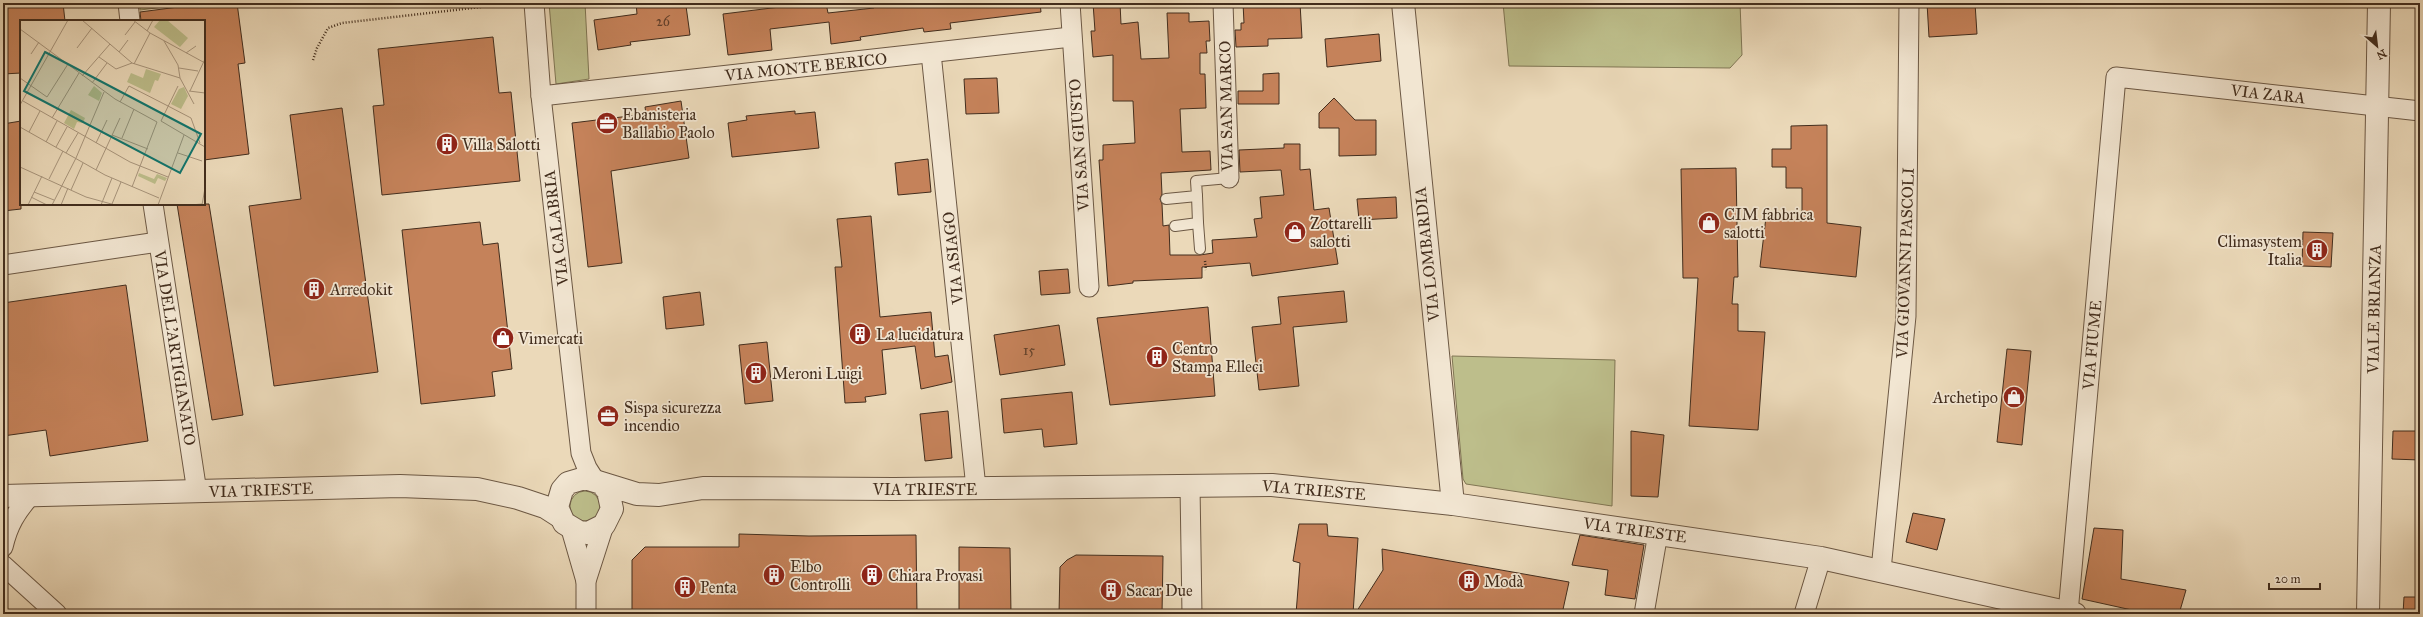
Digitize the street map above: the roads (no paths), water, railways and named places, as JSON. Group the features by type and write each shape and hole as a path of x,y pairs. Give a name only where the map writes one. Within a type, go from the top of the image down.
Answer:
{"street":[{"path":"128,3 130,20"},
{"name":"VIA CALABRIA","path":"534,3 541,96 581,453"},
{"name":"VIA SAN GIUSTO","path":"1070,3 1089,287"},
{"name":"VIA SAN MARCO","path":"1224,3 1229,178"},
{"name":"VIA LOMBARDIA","path":"1403,3 1452,504"},
{"name":"VIA GIOVANNI PASCOLI","path":"1881,570 1906,316 1909,3"},
{"name":"VIALE BRIANZA","path":"2368,614 2379,3"},
{"name":"VIA MONTE BERICO","path":"541,96 1072,37"},
{"name":"VIA ASIAGO","path":"931,53 976,488"},
{"name":"VIA ZARA","path":"2116,77 2420,111"},
{"name":"VIA FIUME","path":"2071,613 2116,77"},
{"name":"VIA DELL'ARTIGIANATO","path":"153,205 197,492"},
{"path":"3,266 158,242"},
{"path":"581,453 586,468 612,500 607,521 586,581 586,614"},
{"path":"581,453 578,466 558,498 586,581"},
{"path":"518,498 565,487 576,479 598,482 637,494 660,495"},
{"name":"VIA TRIESTE","path":"660,495 703,488 976,488 1272,485 1452,504 1821,558 1881,570 2011,607 2071,613"},
{"name":"VIA TRIESTE","path":"3,496 400,486 478,489 518,498 545,507 565,522"},
{"path":"1190,486 1192,614"},
{"path":"31,495 17,511 7,527 3,557 57,614"},
{"path":"565,522 588,532 660,495"},
{"path":"1644,614 1658,533"},
{"path":"1804,614 1821,558"}],"lane":[{"name":"VIA SAN MARCO","path":"1197,196 1196,181 1229,178"},
{"path":"1166,199 1197,196 1200,249"},
{"path":"1175,226 1198,223"}],"place":[{"name":"Ebanisteria Ballabio Paolo","path":"607,123"},
{"name":"Villa Salotti","path":"447,144"},
{"name":"CIM fabbrica salotti","path":"1709,223"},
{"name":"Zottarelli salotti","path":"1295,232"},
{"name":"Climasystem Italia","path":"2317,250"},
{"name":"Arredokit","path":"314,289"},
{"name":"La lucidatura","path":"860,334"},
{"name":"Vimercati","path":"503,338"},
{"name":"Centro Stampa Elleci","path":"1157,357"},
{"name":"Meroni Luigi","path":"756,373"},
{"name":"Archetipo","path":"2014,397"},
{"name":"Sispa sicurezza incendio","path":"608,416"},
{"name":"Elbo Controlli","path":"774,575"},
{"name":"Chiara Provasi","path":"872,575"},
{"name":"Modà","path":"1469,581"},
{"name":"Penta","path":"685,587"},
{"name":"Sacar Due","path":"1111,590"}]}
